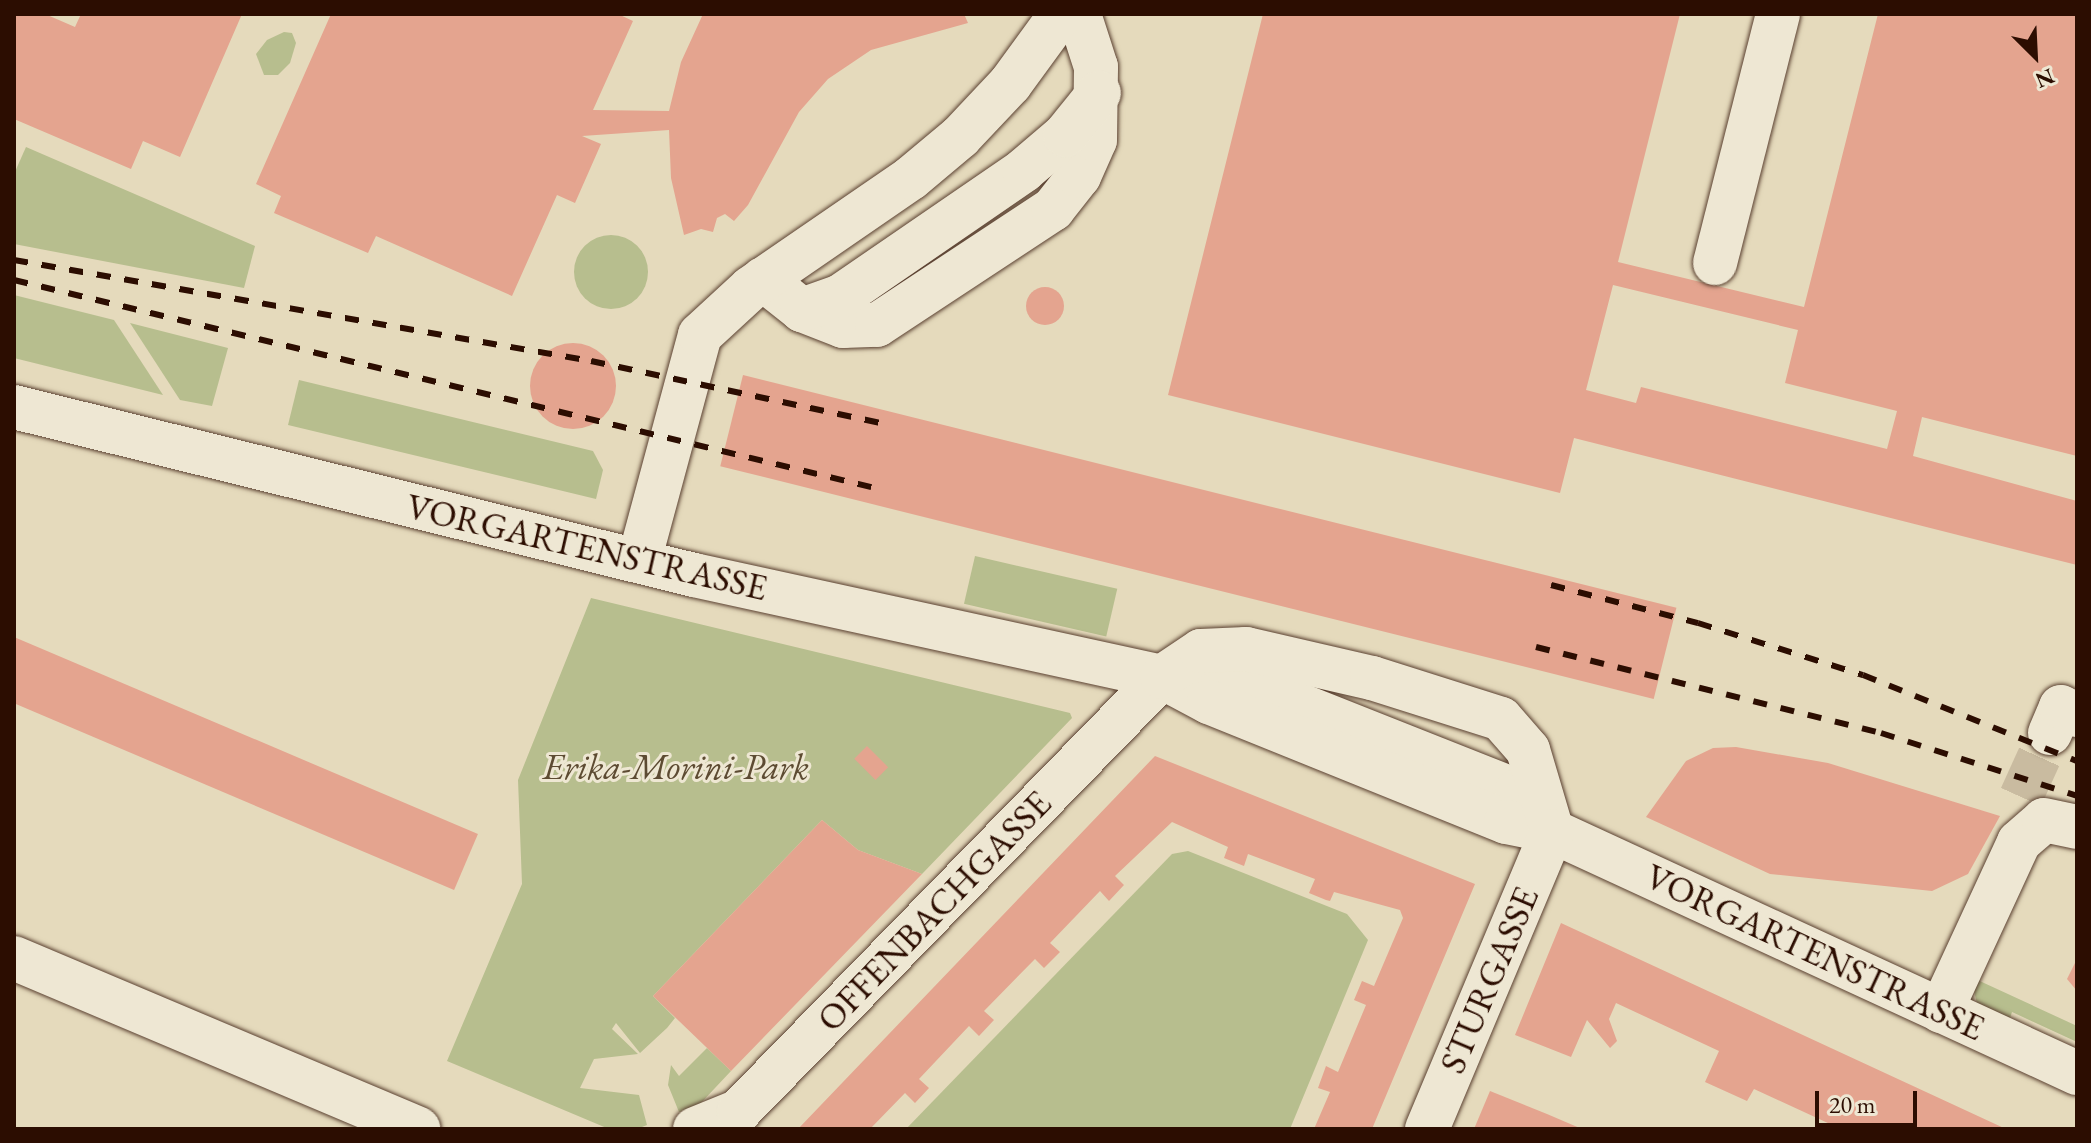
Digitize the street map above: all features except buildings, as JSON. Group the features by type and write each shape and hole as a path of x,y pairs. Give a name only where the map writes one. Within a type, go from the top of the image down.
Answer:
{"street":[{"path":"639,561 700,335 763,279 911,178 960,137 1010,84 1061,14"},
{"path":"763,279 802,310 841,296 1024,170 1065,135 1099,93 1079,14"},
{"path":"1715,263 1778,14"},
{"name":"VORGARTENSTRASSE","path":"14,407 639,561 1162,677 1224,675 1517,791 1552,831 2077,1073"},
{"name":"OFFENBACHGASSE","path":"695,1129 739,1111 1162,677 1201,651 1246,649 1475,707 1501,719 1528,750 1552,831"},
{"path":"1934,1008 2021,797"},
{"path":"1934,1008 2019,842 2044,820 2077,827"},
{"name":"STURGASSE","path":"1427,1129 1552,831"},
{"path":"14,958 418,1129"}],"green space":[{"path":"284,32 292,33 296,43 290,63 278,75 264,75 256,54 267,40"},
{"path":"26,147 255,246 244,288 14,244 14,174"},
{"path":"604,235 618,235 632,241 642,251 648,272 642,293 632,303 618,309 604,309 590,303 580,293 574,279 574,265 580,251 590,241"},
{"path":"14,295 114,320 163,395 14,358"},
{"path":"130,323 228,348 212,406 180,400"},
{"path":"299,380 593,451 603,470 596,499 288,425"},
{"path":"975,556 1117,589 1106,637 964,604"},
{"name":"Erika-Morini-Park","path":"591,598 1070,713 1072,718 922,874 858,850 822,820 653,996 675,1018 667,1028 640,1053 616,1023 612,1029 638,1054 594,1059 580,1088 639,1095 647,1125 637,1129 609,1129 447,1061 522,884 518,780"},
{"path":"1188,851 1347,914 1368,940 1290,1129 906,1129 1172,854"},
{"path":"1971,977 2077,1026 2077,1042 2012,1012 2010,1018 1977,1004"},
{"path":"707,1048 731,1071 699,1105 679,1112 668,1085 671,1065 679,1076"}],"tunnel":[{"path":"2021,797 2050,733"}],"railway":[{"path":"14,260 591,361 886,424"},
{"path":"14,280 871,487"},
{"path":"1551,585 1698,623 1863,675 2077,761"},
{"path":"1536,647 1881,733 2077,796"}]}
